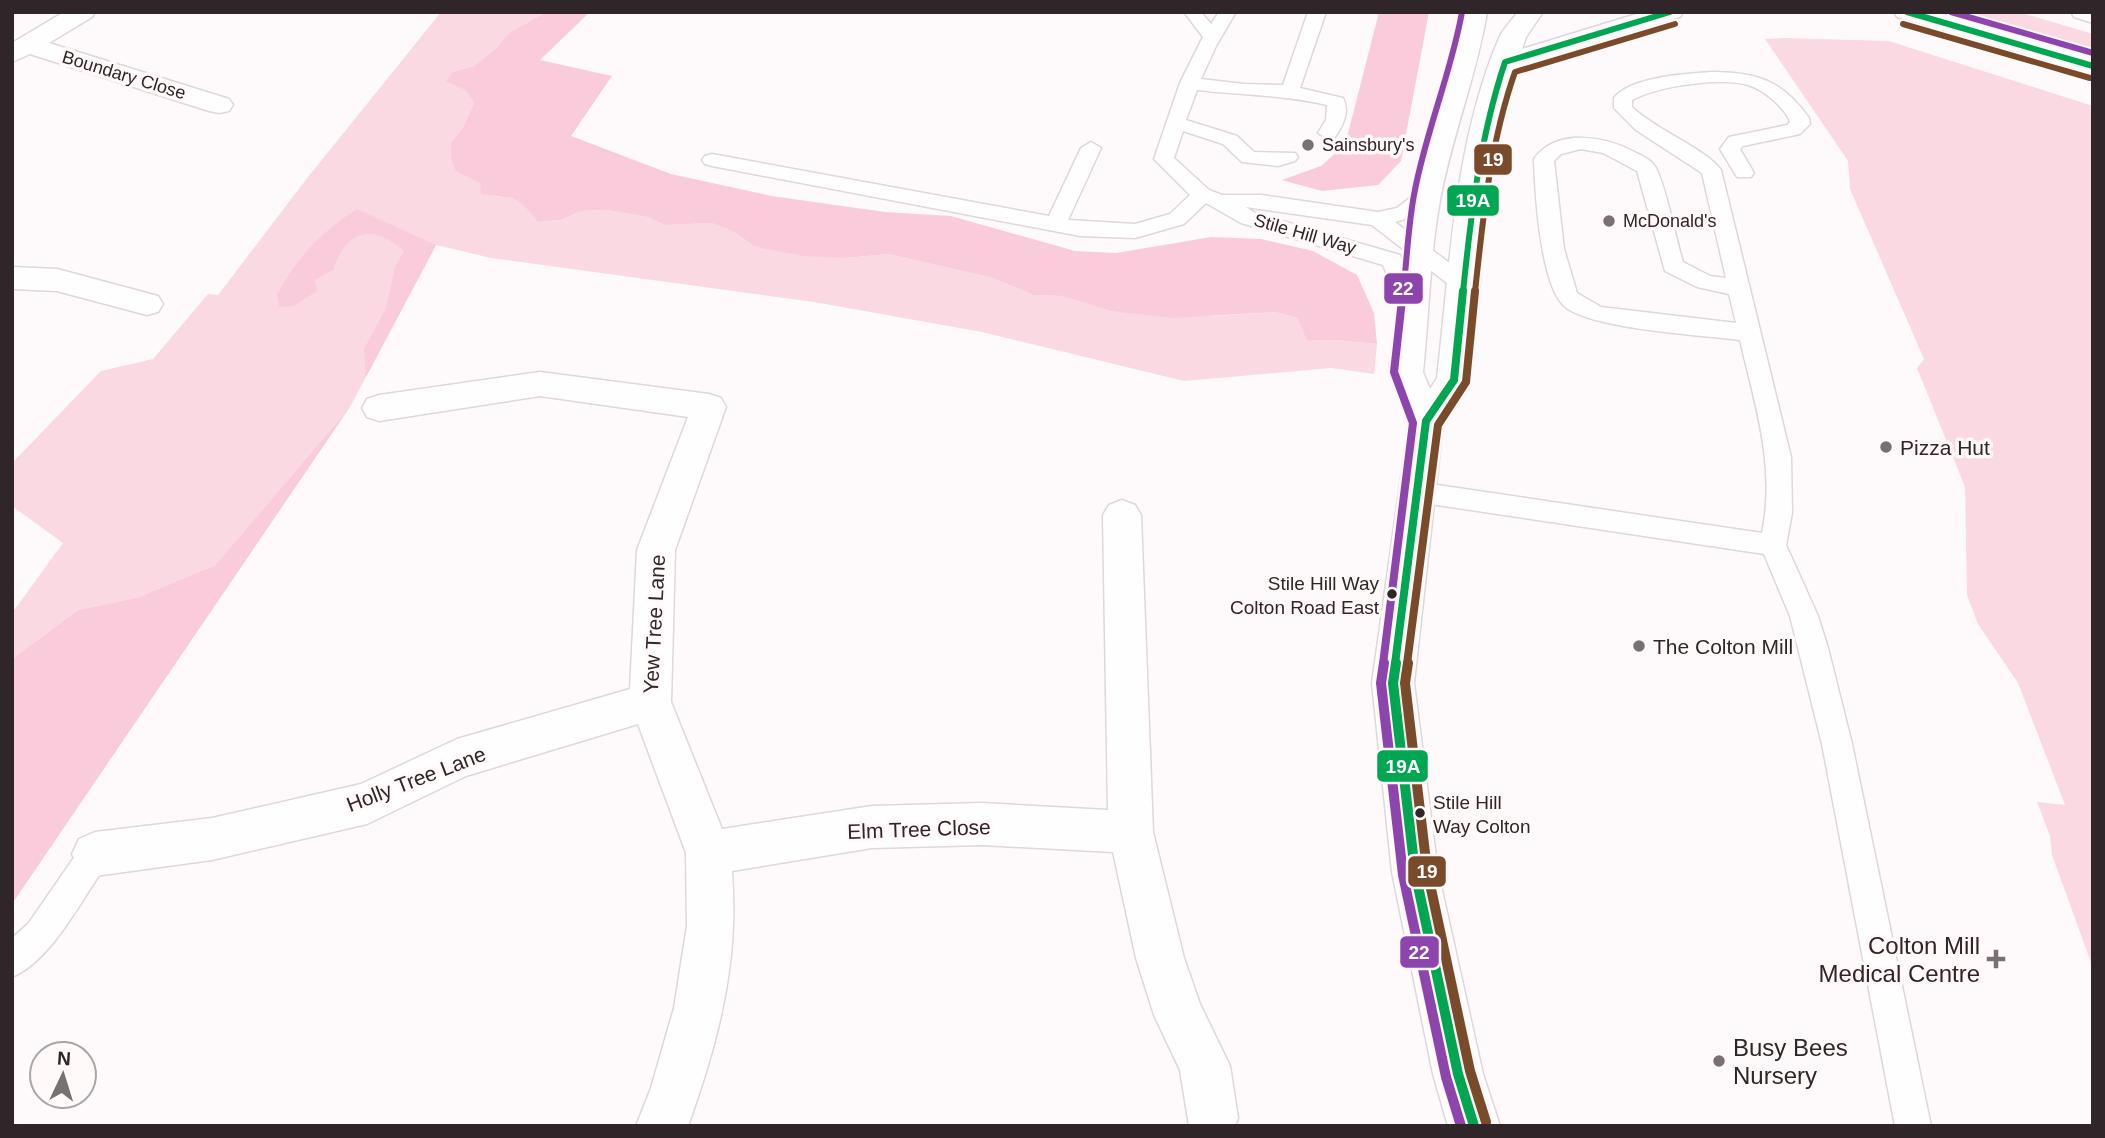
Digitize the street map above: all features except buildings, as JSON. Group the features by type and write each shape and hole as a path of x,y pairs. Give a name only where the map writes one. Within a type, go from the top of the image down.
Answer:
{"street":[{"path":"20,50 83,12"},
{"path":"1426,421 1406,372 1413,313 1415,257 1426,196 1458,75 1468,49 1474,12"},
{"path":"1474,1126 1458,1074 1415,872 1393,683 1426,421 1454,380 1471,212 1489,109 1513,36 1531,12"},
{"path":"1505,62 1671,12"},
{"path":"1906,12 2093,66"},
{"path":"2083,12 2093,15"},
{"name":"Boundary Close","path":"20,50 219,105"},
{"path":"12,278 57,280 146,304"},
{"name":"Yew Tree Lane","path":"379,408 540,384 709,407 656,550 650,702 709,853 710,926 698,1008 676,1088 662,1126"},
{"path":"1122,515 1132,832 1160,958 1179,1015 1205,1066 1208,1122"},
{"name":"Holly Tree Lane","path":"95,854 212,839 367,803 457,759 650,702"},
{"name":"Elm Tree Close","path":"709,853 872,827 982,824 1132,832"}],"lane":[{"path":"1192,12 1211,36"},
{"path":"712,160 1080,229 1135,231 1177,219 1212,198 1164,159 1189,83 1211,36 1228,12"},
{"path":"1290,91 1317,12"},
{"path":"1744,173 1730,149 1736,141 1793,130 1800,124 1800,118 1760,82 1728,76 1645,87 1629,92 1623,98 1623,108 1635,121 1694,156 1712,170 1779,457 1779,513 1773,545 1804,616 1817,660 1837,744 1913,1126"},
{"path":"1189,83 1244,90 1290,91 1336,103 1336,120 1328,133"},
{"path":"1176,123 1230,140 1249,158 1278,160 1288,157"},
{"path":"1738,288 1705,282 1673,266 1646,168 1634,157 1599,146 1570,144 1552,149 1544,159 1544,180 1561,279 1566,296 1577,306 1598,314 1750,333"},
{"path":"1055,225 1091,148"},
{"name":"Stile Hill Way","path":"1212,198 1261,201 1378,219 1404,213 1426,196"},
{"name":"Stile Hill Way","path":"1212,198 1248,218 1415,257"},
{"path":"1415,257 1447,258 1471,212"},
{"name":"Stile Hill Way","path":"1378,219 1415,257 1464,285"},
{"path":"1417,492 1646,529 1773,545"},
{"path":"12,961 39,936 95,854"}],"shaded area":[{"path":"441,12 546,12 509,33 474,66 453,72 474,103 462,129 451,142 480,183 496,197 516,200 538,222 561,220 581,211 607,210 647,217 665,225 712,223 736,233 755,247 847,258 888,254 993,278 1033,295 1062,296 1110,311 1214,316 1276,312 1297,318 1307,341 1334,340 1377,344 1374,374 1331,368 1184,381 982,332 814,302 491,258 436,245 350,407 215,565 139,597 78,610 17,655 12,662 12,613 63,543 12,506 12,463 101,371 153,359 208,294 218,295 308,177"},
{"path":"546,12 590,12 540,60 612,76 571,136 671,174 772,196 885,212 951,216 1075,251 1116,253 1211,237 1261,239 1313,251 1357,275 1374,313 1377,344 1334,340 1307,341 1297,318 1276,312 1173,318 1110,311 1062,296 1033,295 993,278 888,254 847,258 804,256 755,247 736,233 712,223 665,225 647,217 607,210 581,211 561,220 538,222 518,202 481,194 480,183 455,171 451,142 462,129 474,103 465,90 446,81 453,72 474,66 509,33"},
{"path":"1379,12 1429,12 1401,161 1378,185 1322,191 1282,180 1321,166 1345,145"},
{"path":"1966,12 2019,12 2093,34 2093,56"},
{"path":"1765,39 1889,41 2093,106 2093,968 2052,855 2050,836 2037,802 2065,805 2018,683 1978,624 1967,595 1965,487 1917,368 1924,359 1850,189 1848,161"},
{"path":"357,209 436,245 366,377 364,349 386,308 395,267 404,251 381,237 361,235 345,246 333,270 315,280 317,291 294,306 279,307 277,295 311,246"},
{"path":"350,407 12,904 12,662 17,655 78,610 139,597 215,565"}],"transit line":[{"name":"22","path":"1461,1126 1446,1077 1403,875 1381,683 1413,423 1394,372 1414,195 1446,72 1456,46 1462,12"},
{"name":"19A","path":"1474,1126 1458,1074 1415,872 1393,683 1426,421 1454,380 1471,212 1489,109 1505,62 1670,12"},
{"name":"19A","path":"1907,12 2093,66"},
{"name":"22","path":"1951,12 2093,53"},
{"name":"19","path":"1486,1122 1470,1071 1427,870 1405,683 1438,425 1466,382 1483,214 1501,112 1515,72 1675,24"},
{"name":"19","path":"1903,24 2090,78"}],"place":[{"name":"Sainsbury's","path":"1308,145"},
{"name":"McDonald's","path":"1609,221"},
{"name":"Pizza Hut","path":"1886,447"},
{"name":"Stile Hill Way Colton Road East","path":"1392,594"},
{"name":"The Colton Mill","path":"1639,646"},
{"name":"Stile Hill Way Colton","path":"1420,813"},
{"name":"Colton Mill Medical Centre","path":"1996,959"},
{"name":"Busy Bees Nursery","path":"1719,1061"}]}
